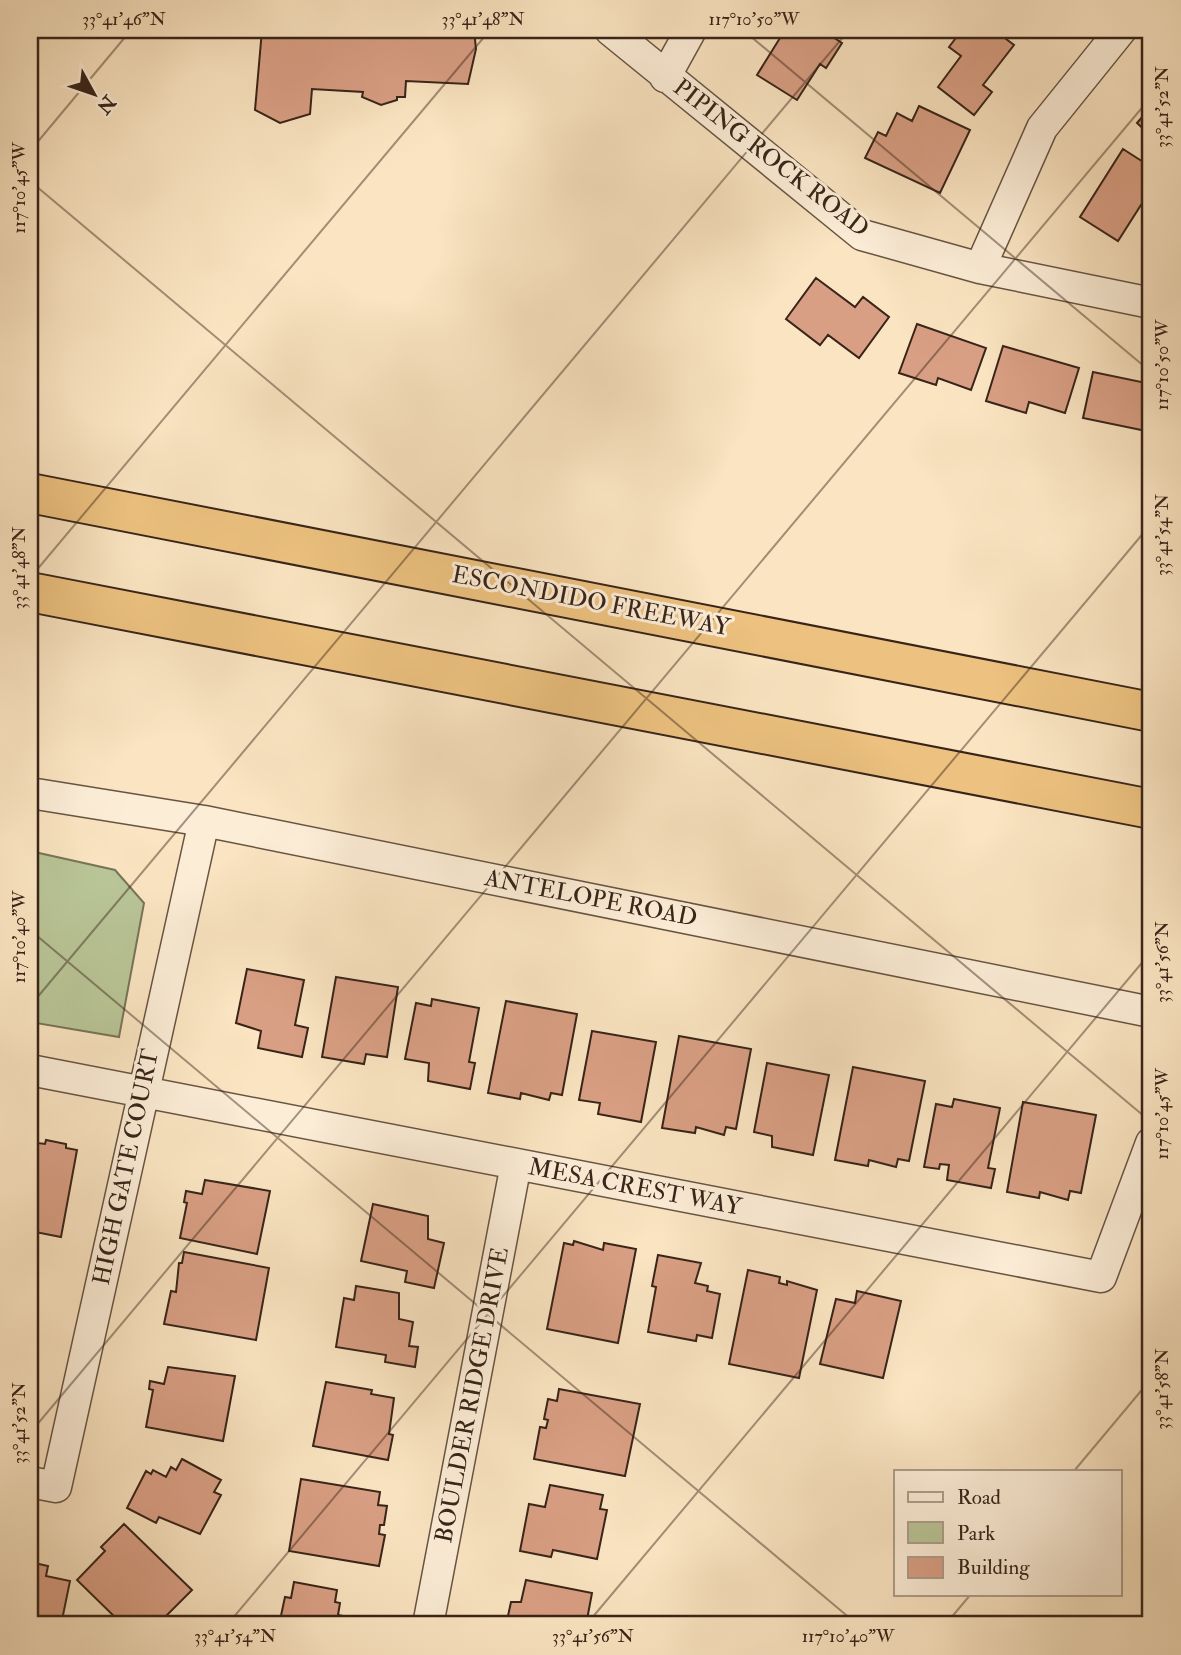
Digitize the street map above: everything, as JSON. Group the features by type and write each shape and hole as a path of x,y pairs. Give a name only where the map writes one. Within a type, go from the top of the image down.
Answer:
{"highway":[{"name":"ESCONDIDO FREEWAY","path":"30,493 1151,712"},
{"path":"30,592 1151,809"}],"street":[{"name":"PIPING ROCK ROAD","path":"610,30 862,235 981,268 1151,303"},
{"path":"665,77 691,30"},
{"path":"981,268 1042,128 1121,30"},
{"name":"ANTELOPE ROAD","path":"30,793 204,821 1151,1013"},
{"name":"HIGH GATE COURT","path":"30,1482 56,1487 204,821"},
{"name":"MESA CREST WAY","path":"30,1070 1101,1277 1151,1143"},
{"name":"BOULDER RIDGE DRIVE","path":"428,1625 516,1164"}],"green space":[{"path":"30,851 115,870 144,903 119,1037 30,1022"}],"building":[{"path":"262,30 474,30 476,49 468,84 406,81 405,97 397,97 397,100 381,105 362,97 363,92 312,89 310,114 280,123 255,110"},
{"path":"785,30 822,30 842,43 826,68 820,64 797,100 757,75"},
{"path":"962,30 994,30 1014,45 983,85 992,92 974,115 938,87 961,56 949,47"},
{"path":"919,106 970,130 940,193 865,158 878,132 886,136 897,113 912,121"},
{"path":"1151,107 1151,136 1137,123"},
{"path":"1123,149 1151,167 1151,212 1141,205 1118,241 1080,217"},
{"path":"816,278 855,307 863,297 889,317 859,358 828,335 820,345 786,319"},
{"path":"917,324 986,348 971,390 938,378 936,385 899,373"},
{"path":"1003,346 1079,368 1065,413 1029,402 1026,413 986,401"},
{"path":"1093,372 1151,384 1151,432 1083,418"},
{"path":"247,969 304,980 295,1025 308,1028 302,1057 258,1048 261,1031 236,1023"},
{"path":"336,977 398,987 387,1057 366,1054 364,1064 322,1057"},
{"path":"432,999 479,1008 469,1062 475,1063 470,1089 428,1081 429,1063 405,1059 416,1003 431,1006"},
{"path":"506,1001 577,1014 562,1095 551,1093 549,1100 521,1093 520,1099 488,1093"},
{"path":"592,1031 656,1042 641,1122 598,1114 600,1103 579,1100"},
{"path":"679,1036 751,1049 736,1129 726,1127 724,1135 696,1127 695,1133 662,1128"},
{"path":"767,1063 829,1075 813,1155 772,1147 772,1136 754,1132"},
{"path":"853,1067 925,1081 909,1161 898,1159 896,1167 869,1160 868,1166 835,1160"},
{"path":"954,1099 1000,1108 988,1168 995,1169 991,1188 947,1180 949,1165 940,1164 939,1169 924,1167 936,1104 952,1107"},
{"path":"1023,1102 1096,1115 1081,1193 1070,1191 1068,1200 1040,1192 1039,1198 1007,1192"},
{"path":"30,1135 38,1136 37,1143 45,1144 46,1140 66,1144 66,1148 77,1150 61,1237 30,1231"},
{"path":"205,1180 270,1191 257,1254 180,1238 187,1203 184,1202 186,1191 202,1194"},
{"path":"373,1204 428,1216 428,1239 444,1243 434,1288 405,1282 407,1271 361,1261"},
{"path":"574,1241 603,1250 604,1243 636,1249 618,1343 547,1329 564,1243 573,1245"},
{"path":"184,1252 269,1268 256,1340 164,1324 171,1291 176,1292 179,1263 182,1263"},
{"path":"658,1255 701,1263 695,1283 708,1286 707,1291 720,1294 712,1338 697,1335 696,1341 648,1332 656,1287 652,1286"},
{"path":"748,1270 780,1277 779,1283 787,1285 787,1281 817,1290 799,1378 729,1364"},
{"path":"356,1286 399,1293 399,1319 413,1322 409,1346 418,1347 415,1367 385,1362 386,1355 336,1347 344,1298 354,1300"},
{"path":"857,1291 901,1301 883,1378 820,1364 836,1299 855,1303"},
{"path":"168,1367 235,1376 223,1441 146,1427 153,1390 149,1389 150,1381 164,1384"},
{"path":"326,1382 372,1390 371,1394 394,1398 389,1434 393,1435 388,1460 313,1446"},
{"path":"559,1389 640,1404 625,1476 534,1459 540,1427 546,1428 548,1420 544,1419 548,1399 557,1401"},
{"path":"182,1459 221,1480 214,1492 221,1495 200,1534 159,1517 156,1523 127,1508 146,1471 151,1474 153,1470 166,1477 171,1467 176,1470"},
{"path":"301,1479 380,1492 378,1505 387,1506 384,1525 380,1525 379,1534 385,1535 379,1566 289,1551"},
{"path":"550,1485 603,1495 600,1509 607,1510 597,1559 553,1550 551,1557 520,1551 529,1504 545,1507"},
{"path":"124,1524 192,1590 157,1625 123,1625 77,1580 105,1551 101,1547"},
{"path":"30,1562 48,1566 46,1576 70,1581 61,1625 30,1625"},
{"path":"526,1580 592,1593 586,1625 506,1625 511,1602 521,1602"},
{"path":"294,1582 337,1590 335,1602 340,1603 338,1615 353,1618 352,1625 279,1625 285,1597 291,1598"}]}
